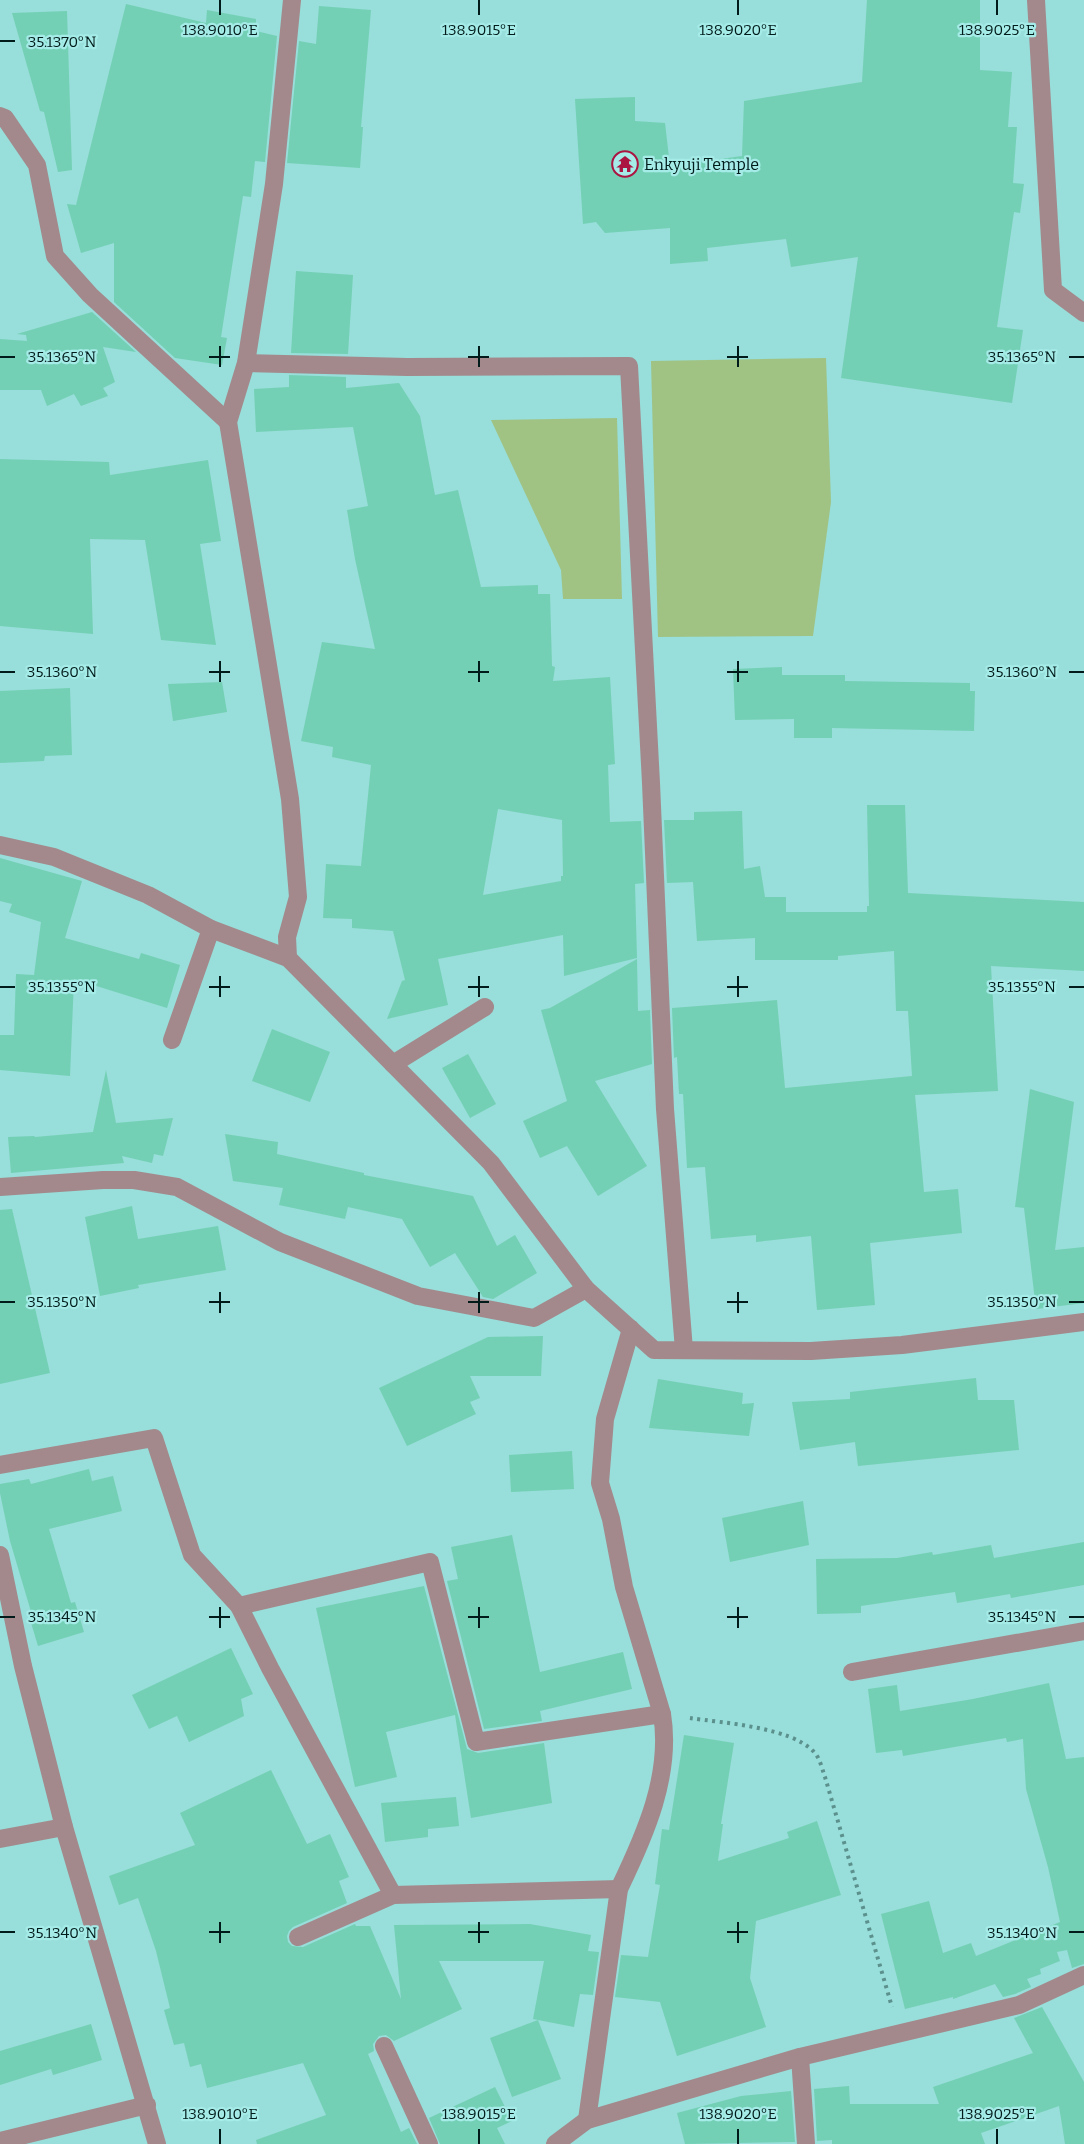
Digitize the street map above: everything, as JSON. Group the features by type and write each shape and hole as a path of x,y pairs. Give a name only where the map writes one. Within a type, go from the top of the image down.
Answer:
{"street":[{"path":"288,958 287,937 298,897 290,799 228,422 246,363 274,184 292,0"},
{"path":"1036,0 1053,290 1084,314"},
{"path":"0,116 5,118 37,165 55,256 90,295 228,422"},
{"path":"246,363 407,367 629,366 665,1108 684,1350"},
{"path":"0,845 54,857 148,896 211,930 288,958 491,1163 586,1289 654,1350 822,1350 902,1345 1084,1322"},
{"path":"172,1040 211,930"},
{"path":"393,1064 485,1007"},
{"path":"0,1187 134,1180 177,1187 280,1242 418,1296 534,1318 586,1289"},
{"path":"587,2120 619,1889 655,1801 664,1762 665,1732 662,1715 624,1587 611,1519 600,1483 605,1419 631,1329"},
{"path":"0,1465 154,1438 192,1555 239,1606 393,1895"},
{"path":"0,1555 23,1666 64,1827 157,2144"},
{"path":"239,1606 430,1562 476,1742 662,1715"},
{"path":"852,1672 1084,1631"},
{"path":"0,1839 64,1827"},
{"path":"298,1937 393,1895 619,1889"},
{"path":"555,2144 587,2120 800,2056 1019,2005 1084,1975"},
{"path":"384,2046 429,2144"},
{"path":"800,2056 806,2144"},
{"path":"0,2141 147,2105"}],"path":[{"path":"662,1715 762,1729 782,1734 814,1751 825,1777 900,2034"}],"green space":[{"path":"826,358 831,502 813,636 658,637 651,361"},
{"path":"617,418 622,599 563,599 561,570 491,420"}],"building":[{"path":"867,0 980,0 980,70 1012,72 1008,127 1017,127 1013,183 1024,184 1020,213 1014,212 997,327 1023,330 1012,403 841,378 858,257 791,267 786,239 707,248 708,261 670,264 670,228 605,233 596,222 583,224 575,99 635,97 635,121 665,123 670,166 742,156 744,101 862,82"},
{"path":"126,4 206,23 207,10 256,19 256,31 277,36 265,162 255,161 251,197 243,196 221,337 227,338 222,365 175,358 114,302 114,243 81,253 67,204 76,205"},
{"path":"319,6 371,10 361,127 363,127 360,168 287,163 299,41 316,44"},
{"path":"67,11 72,170 58,172 44,112 40,111 12,13"},
{"path":"296,271 353,275 348,354 291,353"},
{"path":"92,312 136,352 103,347 115,382 103,388 108,396 81,406 74,394 47,406 41,390 0,390 0,339 27,341 26,335 17,334"},
{"path":"289,375 346,377 346,388 399,383 420,416 435,495 458,490 481,587 538,585 538,594 550,594 552,666 555,667 553,681 610,677 615,764 608,765 610,822 641,821 644,883 635,884 637,958 564,976 563,935 438,959 448,1005 387,1019 402,981 405,980 393,931 352,928 352,919 323,918 326,864 361,866 371,765 332,757 333,747 301,741 322,642 375,649 355,559 347,510 368,506 353,427 256,432 254,389 289,387","holes":["498,809 562,820 563,876 561,876 561,881 483,895"]},
{"path":"0,459 109,462 110,475 208,460 221,541 200,544 216,645 161,640 145,540 90,539 93,634 0,626"},
{"path":"782,667 782,675 845,675 845,681 970,683 970,691 975,691 974,731 832,728 832,738 794,738 794,719 735,720 733,669"},
{"path":"222,682 227,712 173,721 168,684"},
{"path":"70,688 72,755 45,756 44,761 0,763 0,691"},
{"path":"867,805 905,805 908,893 1084,902 1084,971 991,966 998,1091 915,1095 924,1192 958,1189 962,1233 870,1243 875,1305 817,1310 811,1236 756,1242 756,1235 711,1239 705,1167 687,1168 683,1094 679,1094 677,1057 674,1058 672,1008 777,1000 785,1088 912,1076 908,1011 896,1011 894,951 838,956 838,960 755,960 755,938 697,941 693,882 667,883 664,820 694,820 694,812 742,811 744,869 760,866 765,897 786,897 786,912 867,912 867,906 869,906"},
{"path":"0,858 82,881 65,938 139,959 141,953 180,965 167,1008 74,979 70,1076 0,1070 0,1035 14,1035 16,974 34,975 41,922 9,912 12,904 0,901"},
{"path":"637,959 638,1011 650,1010 652,1064 595,1081 647,1166 598,1196 567,1146 540,1158 523,1121 567,1101 541,1010 550,1008"},
{"path":"272,1029 330,1052 310,1102 252,1081"},
{"path":"468,1054 496,1104 470,1118 442,1068"},
{"path":"106,1070 116,1123 173,1118 163,1156 154,1154 152,1163 122,1156 124,1163 11,1173 8,1137 93,1132"},
{"path":"1030,1089 1074,1102 1055,1250 1084,1247 1084,1303 1036,1309 1024,1208 1015,1207"},
{"path":"225,1134 278,1142 277,1154 364,1173 364,1175 473,1196 497,1246 515,1235 537,1273 493,1299 483,1297 455,1253 430,1267 402,1219 348,1207 345,1219 279,1205 283,1188 233,1181"},
{"path":"132,1206 138,1239 218,1226 226,1270 138,1285 139,1288 100,1296 85,1217"},
{"path":"12,1209 50,1373 0,1384 0,1210"},
{"path":"543,1336 541,1376 470,1376 480,1398 470,1402 476,1414 407,1446 379,1388 488,1337"},
{"path":"976,1378 978,1400 1014,1400 1019,1450 858,1466 855,1442 800,1450 792,1402 850,1399 850,1392"},
{"path":"658,1379 743,1393 742,1404 754,1403 749,1436 649,1428"},
{"path":"572,1451 574,1489 511,1492 509,1455"},
{"path":"89,1469 92,1481 113,1476 122,1511 49,1529 71,1603 75,1602 84,1632 38,1646 29,1616 32,1615 10,1541 0,1484 29,1479 31,1484"},
{"path":"803,1501 809,1545 730,1562 722,1518"},
{"path":"512,1535 540,1672 623,1652 632,1689 540,1711 542,1721 484,1729 447,1581 458,1579 451,1547"},
{"path":"1084,1542 1084,1585 1011,1598 1010,1594 957,1603 955,1592 861,1606 861,1613 817,1614 816,1559 897,1558 932,1552 933,1555 991,1545 994,1558"},
{"path":"424,1586 467,1749 478,1753 544,1743 552,1803 471,1818 455,1715 386,1732 397,1777 355,1787 316,1608"},
{"path":"231,1648 253,1694 241,1699 244,1716 189,1742 177,1716 149,1729 132,1695"},
{"path":"1049,1683 1066,1759 1084,1757 1084,1964 1072,1968 1067,1950 1057,1952 1060,1961 1040,1969 1041,1974 1027,1979 1031,1987 1015,1994 1003,1997 995,1984 953,1999 953,1997 905,2009 881,1914 929,1901 943,1953 971,1943 976,1956 1060,1922 1048,1867 1026,1789 1023,1739 1007,1742 1006,1738 903,1756 902,1750 876,1753 868,1689 897,1685 900,1711"},
{"path":"684,1735 734,1743 721,1824 723,1824 718,1861 789,1838 787,1832 817,1821 841,1895 756,1921 750,1978 766,2027 677,2056 660,2002 615,1997 621,1955 648,1957 660,1885 655,1884 662,1829 669,1830"},
{"path":"271,1770 307,1844 330,1834 349,1877 339,1881 347,1903 293,1927 287,1936 292,1946 303,1947 355,1924 356,1926 370,1926 401,1999 394,1925 530,1924 591,1935 588,1951 599,1952 593,1995 580,1994 574,2027 533,2019 544,1961 439,1961 462,2009 394,2041 386,2035 379,2036 373,2044 374,2051 368,2054 401,2132 409,2128 417,2144 257,2144 256,2140 326,2115 303,2063 207,2088 201,2064 190,2067 184,2043 174,2045 164,2010 170,2008 156,1951 138,1898 119,1905 109,1876 195,1845 180,1813"},
{"path":"456,1797 459,1826 428,1829 428,1837 385,1842 381,1803"},
{"path":"1042,2007 1084,2082 1084,2144 1065,2144 1059,2106 981,2133 985,2144 832,2144 832,2140 817,2141 814,2089 849,2086 850,2104 939,2104 933,2087 1033,2053 1014,2018"},
{"path":"538,2020 561,2079 512,2097 490,2038"},
{"path":"91,2024 102,2060 53,2075 51,2069 0,2085 0,2051"},
{"path":"495,2087 512,2121 497,2128 505,2144 440,2144 429,2118"},
{"path":"791,2091 795,2142 685,2144 677,2113 741,2096"}],"place":[{"name":"Enkyuji Temple","path":"625,164"}]}
